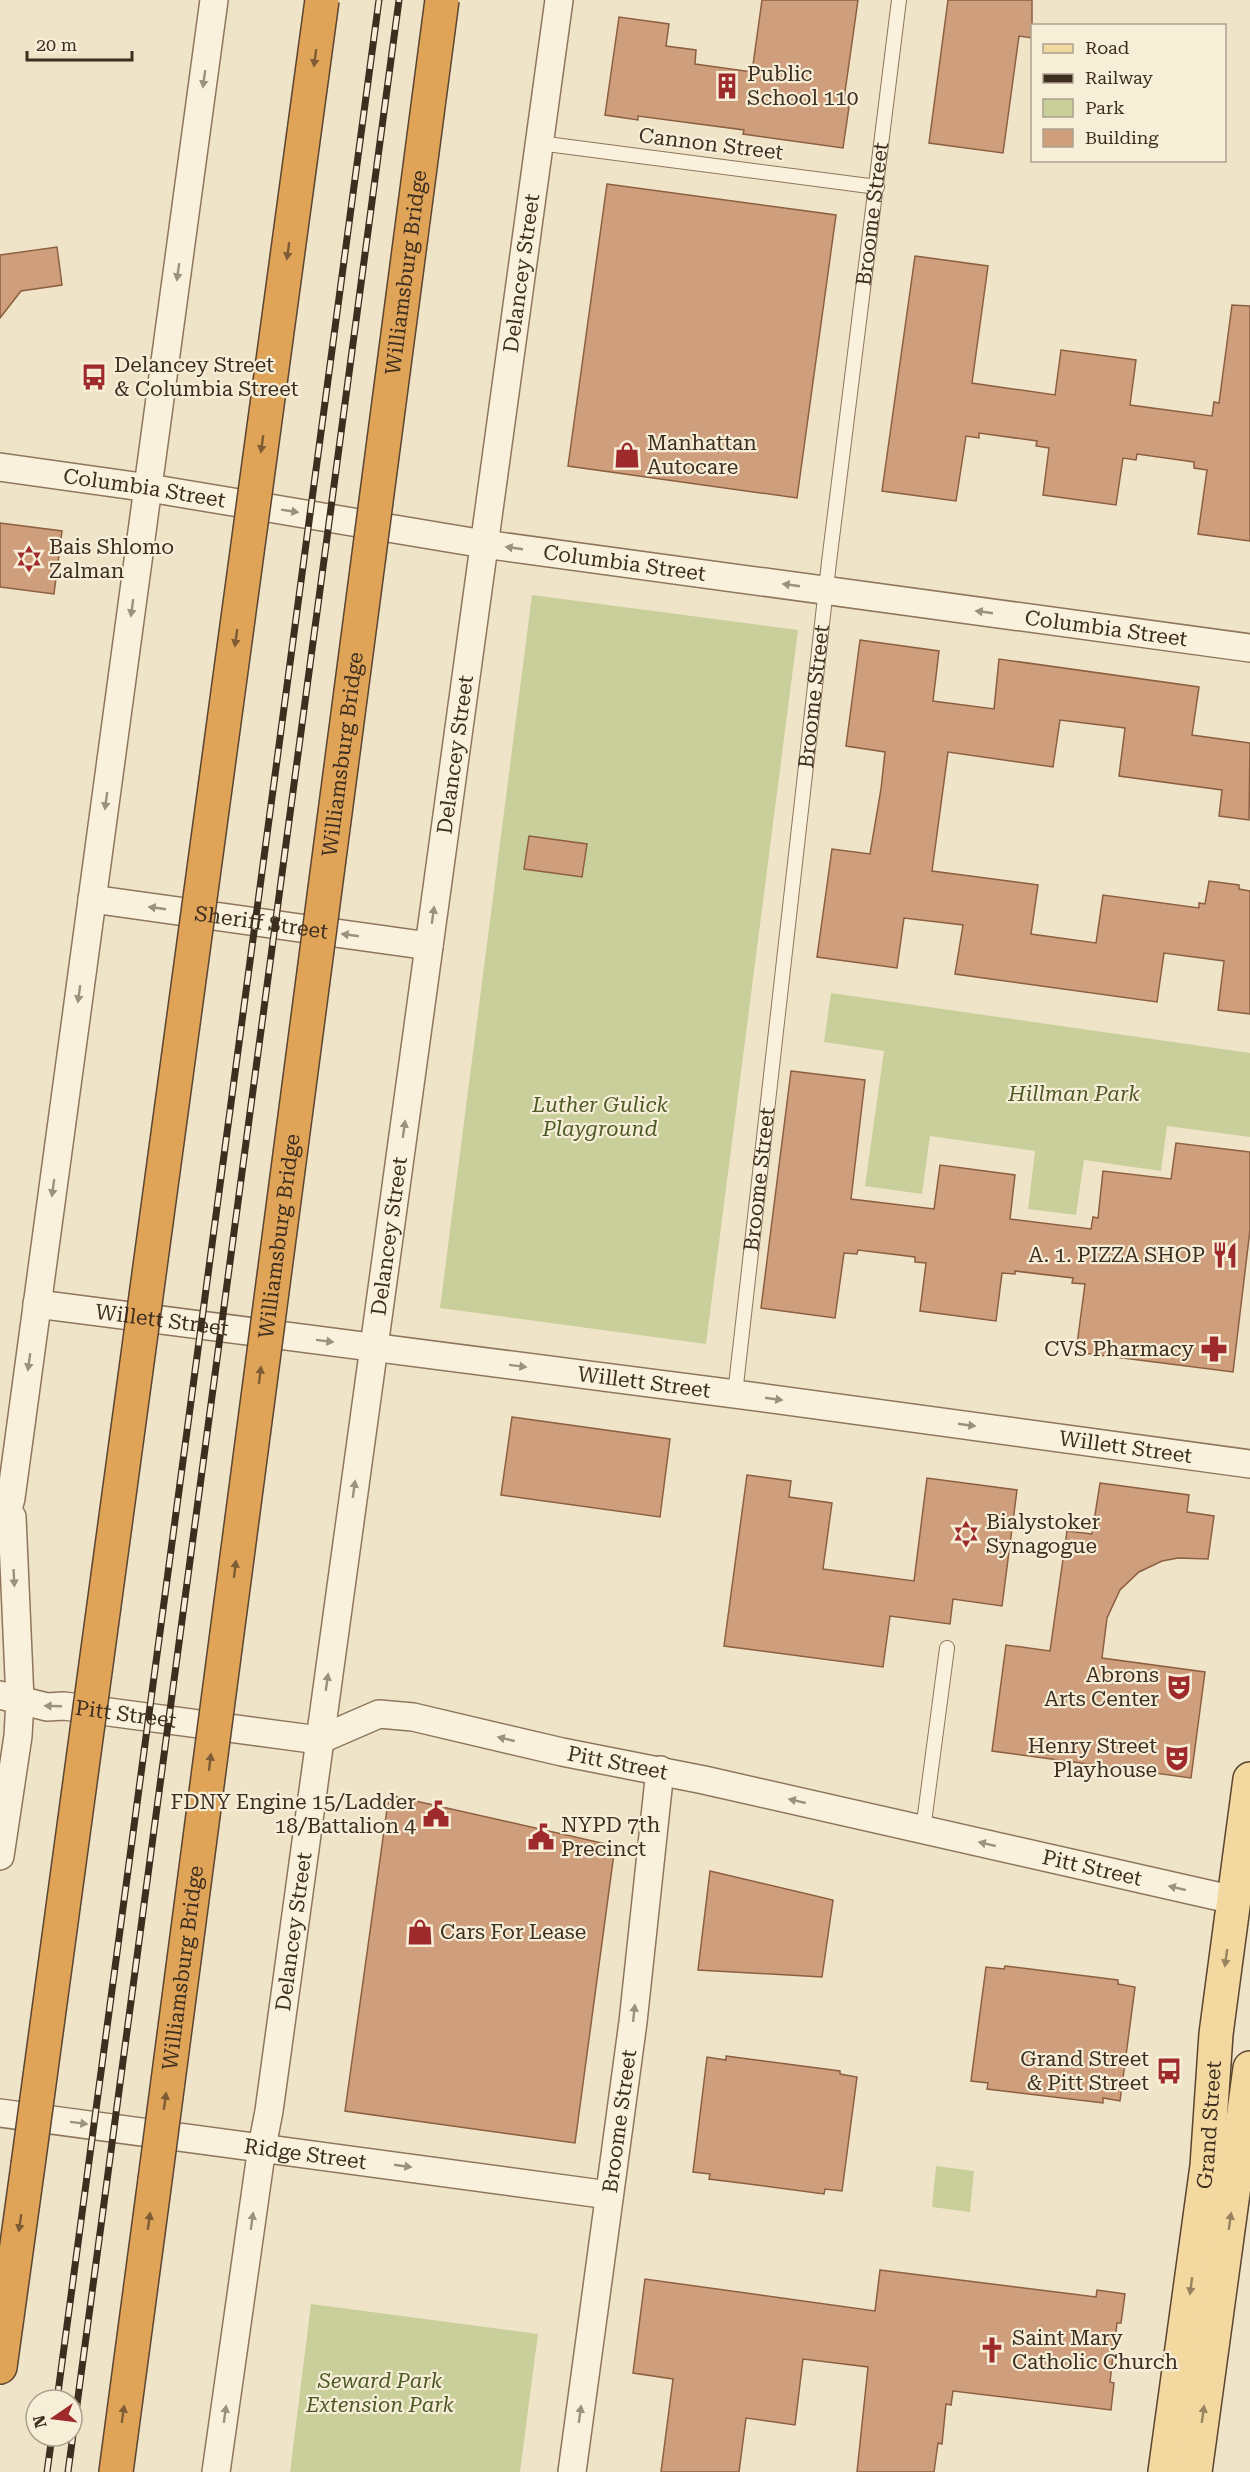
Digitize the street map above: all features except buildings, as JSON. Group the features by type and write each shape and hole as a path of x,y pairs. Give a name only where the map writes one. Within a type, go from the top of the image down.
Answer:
{"highway":[{"path":"0,2367 322,0"},
{"name":"Williamsburg Bridge","path":"116,2472 442,0"}],"main road":[{"name":"Grand Street","path":"1165,2472 1207,2166 1216,2034 1250,1779"},
{"name":"Grand Street","path":"1195,2472 1250,2068"}],"street":[{"path":"0,1540 11,1498 214,0"},
{"name":"Delancey Street","path":"216,2472 269,2110 559,0"},
{"name":"Columbia Street","path":"0,467 149,488 484,544 1250,648"},
{"name":"Sheriff Street","path":"92,899 429,946"},
{"name":"Willett Street","path":"37,1304 735,1394 1250,1464"},
{"path":"0,1856 18,1736 10,1698 11,1498"},
{"name":"Pitt Street","path":"10,1698 47,1707 64,1706 319,1740 379,1714 413,1717 562,1752 660,1770 1234,1900"},
{"name":"Broome Street","path":"572,2472 633,2022 660,1770"},
{"name":"Ridge Street","path":"0,2113 609,2194"}],"lane":[{"name":"Broome Street","path":"735,1394 826,590 899,0"},
{"name":"Cannon Street","path":"539,143 877,187"},
{"path":"923,1830 947,1648"}],"green space":[{"name":"Luther Gulick Playground","path":"532,595 798,630 706,1344 440,1308"},
{"name":"Hillman Park","path":"831,993 1250,1053 1250,1137 1167,1126 1161,1171 1084,1160 1076,1215 1028,1209 1035,1151 930,1136 922,1194 865,1186 884,1051 824,1042"},
{"path":"936,2166 974,2171 970,2212 932,2207"},
{"name":"Seward Park Extension Park","path":"311,2304 538,2334 520,2472 290,2472"}],"railway":[{"path":"59,2388 379,0"},
{"path":"68,2472 399,0"},
{"path":"47,2472 50,2448"}],"place":[{"name":"Public School 110","path":"727,86"},
{"name":"Delancey Street & Columbia Street","path":"94,377"},
{"name":"Manhattan Autocare","path":"627,455"},
{"name":"Bais Shlomo Zalman","path":"29,559"},
{"name":"A. 1. PIZZA SHOP","path":"1225,1255"},
{"name":"CVS Pharmacy","path":"1214,1349"},
{"name":"Bialystoker Synagogue","path":"966,1534"},
{"name":"Abrons Arts Center","path":"1179,1687"},
{"name":"Henry Street Playhouse","path":"1177,1758"},
{"name":"FDNY Engine 15/Ladder 18/Battalion 4","path":"436,1814"},
{"name":"NYPD 7th Precinct","path":"541,1837"},
{"name":"Cars For Lease","path":"420,1932"},
{"name":"Grand Street & Pitt Street","path":"1169,2071"},
{"name":"Saint Mary Catholic Church","path":"992,2350"}]}
